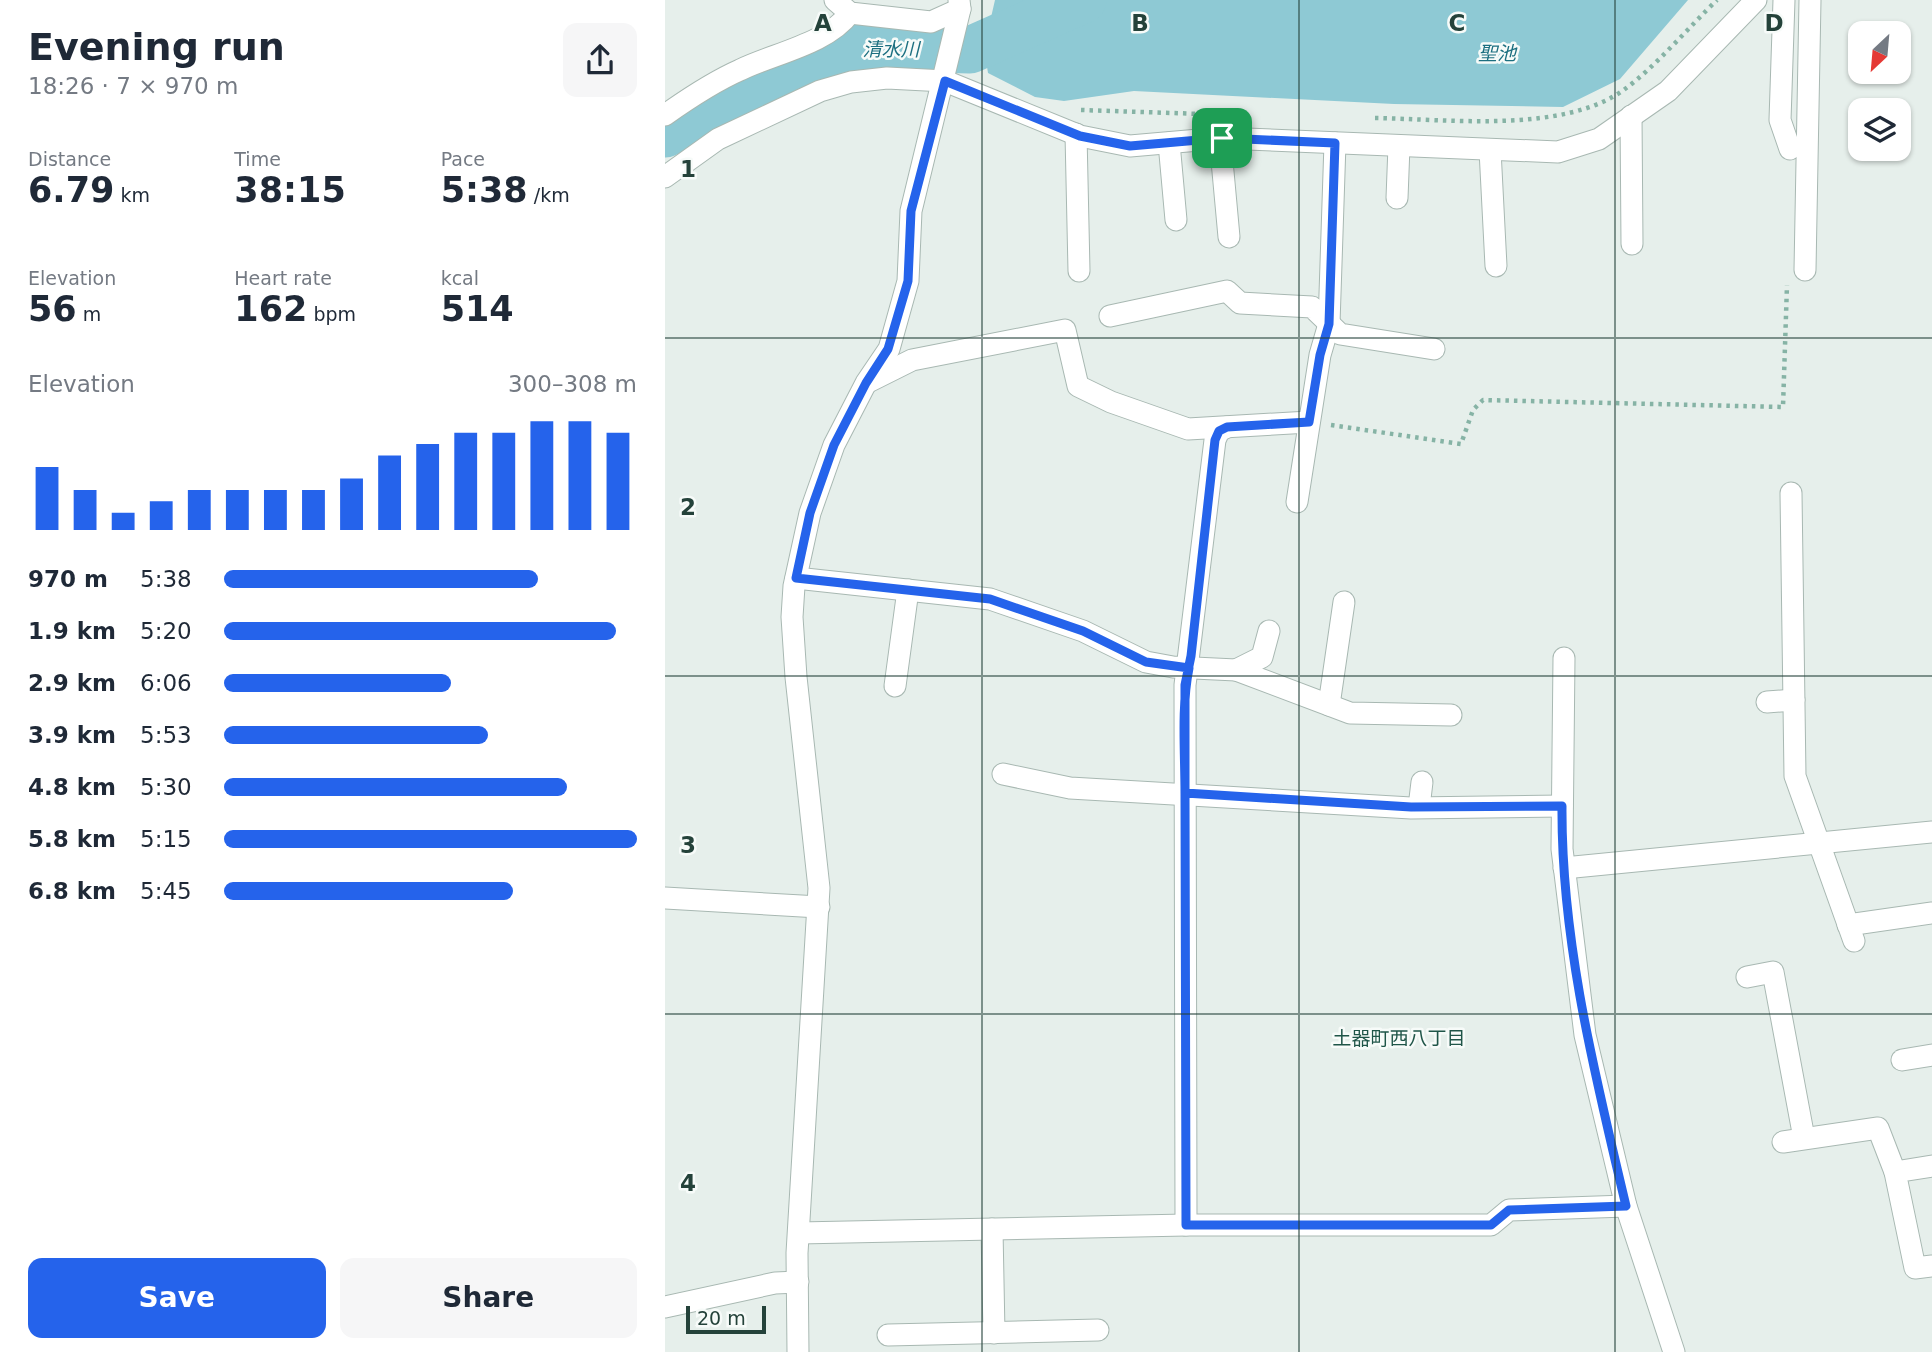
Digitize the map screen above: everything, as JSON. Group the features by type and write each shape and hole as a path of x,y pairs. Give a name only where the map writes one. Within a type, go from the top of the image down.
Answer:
{"street":[{"path":"665,177 717,139 820,91 851,82 887,78 946,77 1076,134 1130,146 1220,139 1558,152 1599,139 1668,91 1756,0"},
{"path":"1784,0 1780,120 1790,149"},
{"path":"1796,271 1810,0"},
{"path":"665,115 701,90 739,70 839,28 842,7 930,22 959,5"},
{"path":"798,1352 799,1233 819,907 792,617 796,578 810,513 834,445 866,383 888,349 908,281 911,211 946,77 959,5"},
{"path":"1631,116 1632,244"},
{"path":"1076,134 1079,271"},
{"path":"1220,139 1229,237"},
{"path":"1170,143 1176,220"},
{"path":"1297,502 1320,355 1329,324 1335,143"},
{"path":"1397,198 1399,146"},
{"path":"1490,150 1496,266"},
{"path":"1110,316 1227,291 1240,303 1312,307 1339,334 1434,349"},
{"path":"866,383 912,360 1065,330 1078,386 1111,402 1188,429 1309,422"},
{"path":"1186,1225 1185,685 1215,440 1219,431 1227,427"},
{"path":"1791,493 1795,776 1851,933 1932,913"},
{"path":"796,578 990,599 1083,631 1146,662 1189,668 1235,670 1350,713 1451,715"},
{"path":"895,686 908,590"},
{"path":"1329,705 1344,603"},
{"path":"1235,670 1262,657 1269,631"},
{"path":"1564,658 1562,806 1565,868 1585,1035 1626,1206 1674,1352"},
{"path":"1766,702 1794,700"},
{"path":"1003,774 1044,793 1070,788 1419,807 1562,806"},
{"path":"1419,807 1422,782"},
{"path":"1565,868 1932,832"},
{"path":"665,898 819,907"},
{"path":"1747,977 1773,972 1804,1138"},
{"path":"1902,1060 1932,1055"},
{"path":"1783,1142 1878,1128 1895,1172 1915,1268 1932,1266"},
{"path":"1895,1172 1932,1166"},
{"path":"799,1233 1186,1225 1491,1225 1509,1210 1626,1206"},
{"path":"992,1229 994,1333"},
{"path":"665,1307 775,1283 797,1282"},
{"path":"888,1335 1097,1330"}],"path":[{"path":"1361,118 1540,120 1590,108 1625,89 1717,0"},
{"path":"1043,120 1058,112 1112,109 1214,115"},
{"path":"1309,422 1461,444 1473,410 1483,400 1783,407 1796,271"}],"water":[{"name":"聖池","path":"995,0 1688,0 1620,79 1563,107 1394,104 1134,91 1064,101 1035,97 988,73 984,48"}],"waterway":[{"name":"清水川","path":"665,134 857,47 970,50 1083,0"}],"district":[{"name":"土器町西八丁目","path":"1399,1038"}],"route":[{"path":"1222,138 1130,146 1080,136 945,81 911,211 908,281 888,349 866,383 834,445 810,513 796,578 990,599 1083,631 1146,662 1173,667 1189,668 1185,685 1184,1114 1186,1225 1491,1225 1509,1210 1626,1206 1585,1035 1562,849 1562,806 1411,807 1185,793 1185,685 1191,656 1215,440 1219,431 1227,427 1309,422 1320,355 1329,324 1335,143 1222,138"}]}
